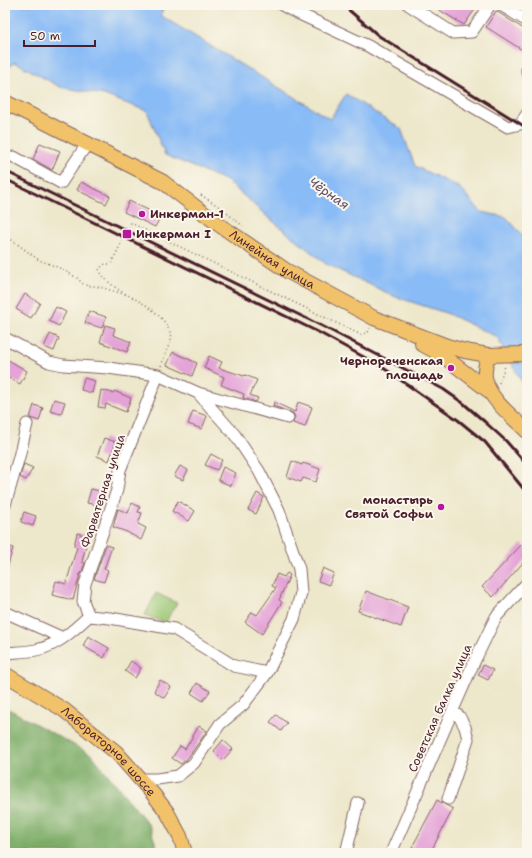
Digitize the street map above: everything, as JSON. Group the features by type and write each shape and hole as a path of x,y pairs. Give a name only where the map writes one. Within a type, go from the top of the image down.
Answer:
{"main road":[{"name":"Линейная улица","path":"5,102 164,182 218,224 287,272 374,318 447,346 488,356 505,359 527,354"},
{"path":"374,318 442,355 494,388"},
{"path":"488,356 484,376 494,388 502,406 527,431"},
{"name":"Лабораторное шоссе","path":"5,674 64,710 117,753 140,778 167,812 180,836 185,853"}],"street":[{"path":"410,5 453,33 472,32 490,5"},
{"path":"501,5 527,21"},
{"path":"288,7 368,46 508,127 520,124 527,114"},
{"path":"14,157 61,183 87,144"},
{"path":"5,338 50,362 63,365 108,368 158,375 198,393 288,418"},
{"name":"Фарватерная улица","path":"89,616 83,601 85,584 117,490 120,470 158,375"},
{"path":"140,778 157,779 178,776 194,764 220,724 243,705 266,673 294,619 301,594 299,569 279,510 259,471 235,435 198,393"},
{"path":"5,505 27,424"},
{"name":"Советская балка улица","path":"391,853 475,660 496,617 527,582"},
{"path":"5,612 63,638"},
{"path":"5,653 37,650 50,645 63,638 89,616 174,629 234,666 266,673"},
{"path":"448,799 468,739 466,727 459,716 452,712"},
{"path":"346,853 358,803"}],"path":[{"path":"158,375 172,337 167,327 159,315 114,287 102,277 98,269 105,264 111,264 130,224 132,223 361,335 368,332 374,318"},
{"path":"5,235 39,260 62,269 77,278 84,285 100,287 130,296"},
{"path":"494,388 500,381 505,359"}],"green space":[{"path":"156,593 177,603 166,623 145,615"},
{"path":"5,707 92,755 149,825 159,853 5,853"}],"water":[{"name":"Чёрная","path":"5,5 166,5 160,15 330,119 346,94 401,129 415,166 460,188 481,212 506,217 527,240 527,388 523,384 497,337 446,313 396,297 326,264 269,218 227,181 165,155 147,111 104,95 60,87 15,62 5,70"}],"building":[{"path":"431,5 478,5 464,25"},
{"path":"496,11 527,31 527,53 486,27"},
{"path":"40,143 60,151 52,170 33,159"},
{"path":"81,182 110,196 106,204 77,190"},
{"name":"Инкерман-1","path":"129,201 161,216 155,227 124,212"},
{"path":"25,294 40,303 31,318 16,309"},
{"path":"56,307 66,312 59,326 49,321"},
{"path":"89,311 106,317 102,328 85,323"},
{"path":"105,325 115,328 113,335 131,342 127,352 100,342"},
{"path":"50,334 59,338 54,351 44,347"},
{"path":"173,352 197,363 192,376 167,365"},
{"path":"209,356 222,362 219,368 257,380 250,395 258,398 256,402 243,398 244,394 221,385 224,377 204,368"},
{"path":"5,358 27,371 20,384 5,376"},
{"path":"84,378 95,381 92,393 81,390"},
{"path":"101,390 113,393 114,391 131,398 126,412 106,404 105,408 98,407"},
{"path":"54,399 65,402 61,414 50,411"},
{"path":"274,402 295,412 298,402 312,407 305,427 293,423 295,417 293,413 273,406"},
{"path":"34,405 43,408 39,421 30,418"},
{"path":"193,411 207,416 202,429 188,424"},
{"path":"104,438 116,442 109,461 97,456"},
{"path":"211,454 222,460 217,470 205,465"},
{"path":"292,461 320,469 316,482 303,478 301,482 287,477"},
{"path":"24,464 33,468 26,480 20,477"},
{"path":"180,466 188,470 183,480 174,476"},
{"path":"223,467 236,473 231,486 218,480"},
{"path":"91,489 100,491 96,505 87,503"},
{"path":"257,493 264,497 256,514 248,510"},
{"path":"178,501 195,511 189,521 172,511"},
{"path":"132,503 140,507 138,512 142,513 138,524 146,528 141,540 127,532 113,527 118,509 128,513"},
{"path":"24,512 36,516 33,526 21,522"},
{"path":"77,533 88,536 82,562 85,563 80,574 73,600 52,595 56,581 66,584 77,547 74,546"},
{"path":"522,544 527,549 527,558 493,597 482,587"},
{"path":"5,545 13,548 7,569 5,569"},
{"path":"106,545 112,547 104,569 108,570 104,582 94,579"},
{"path":"323,568 334,573 329,585 318,581"},
{"path":"287,573 290,575 279,600 282,602 262,634 245,622 252,612 257,615 276,588 272,586 277,574 284,577"},
{"path":"366,591 408,607 401,627 358,611"},
{"path":"88,636 109,648 104,658 83,646"},
{"path":"131,661 141,668 135,678 125,671"},
{"path":"483,665 493,670 488,680 478,675"},
{"path":"160,680 171,687 164,698 154,691"},
{"path":"197,683 210,691 203,701 191,693"},
{"path":"276,715 287,723 281,731 270,722"},
{"path":"199,726 207,731 187,759 181,764 172,758 180,746 185,749"},
{"path":"223,740 233,749 223,760 214,751"},
{"path":"437,800 453,809 430,853 409,853"}],"railway":[{"path":"343,5 379,36 527,128"},
{"path":"5,171 324,327 443,389 463,403 485,422 506,441 527,465"},
{"path":"5,179 320,333 382,367 458,420 485,442 527,493"}],"place":[{"name":"Инкерман-1","path":"142,214"},
{"name":"Инкерман I","path":"127,234"},
{"name":"Чернореченская площадь","path":"451,368"},
{"name":"монастырь Святой Софьи","path":"441,507"}]}
